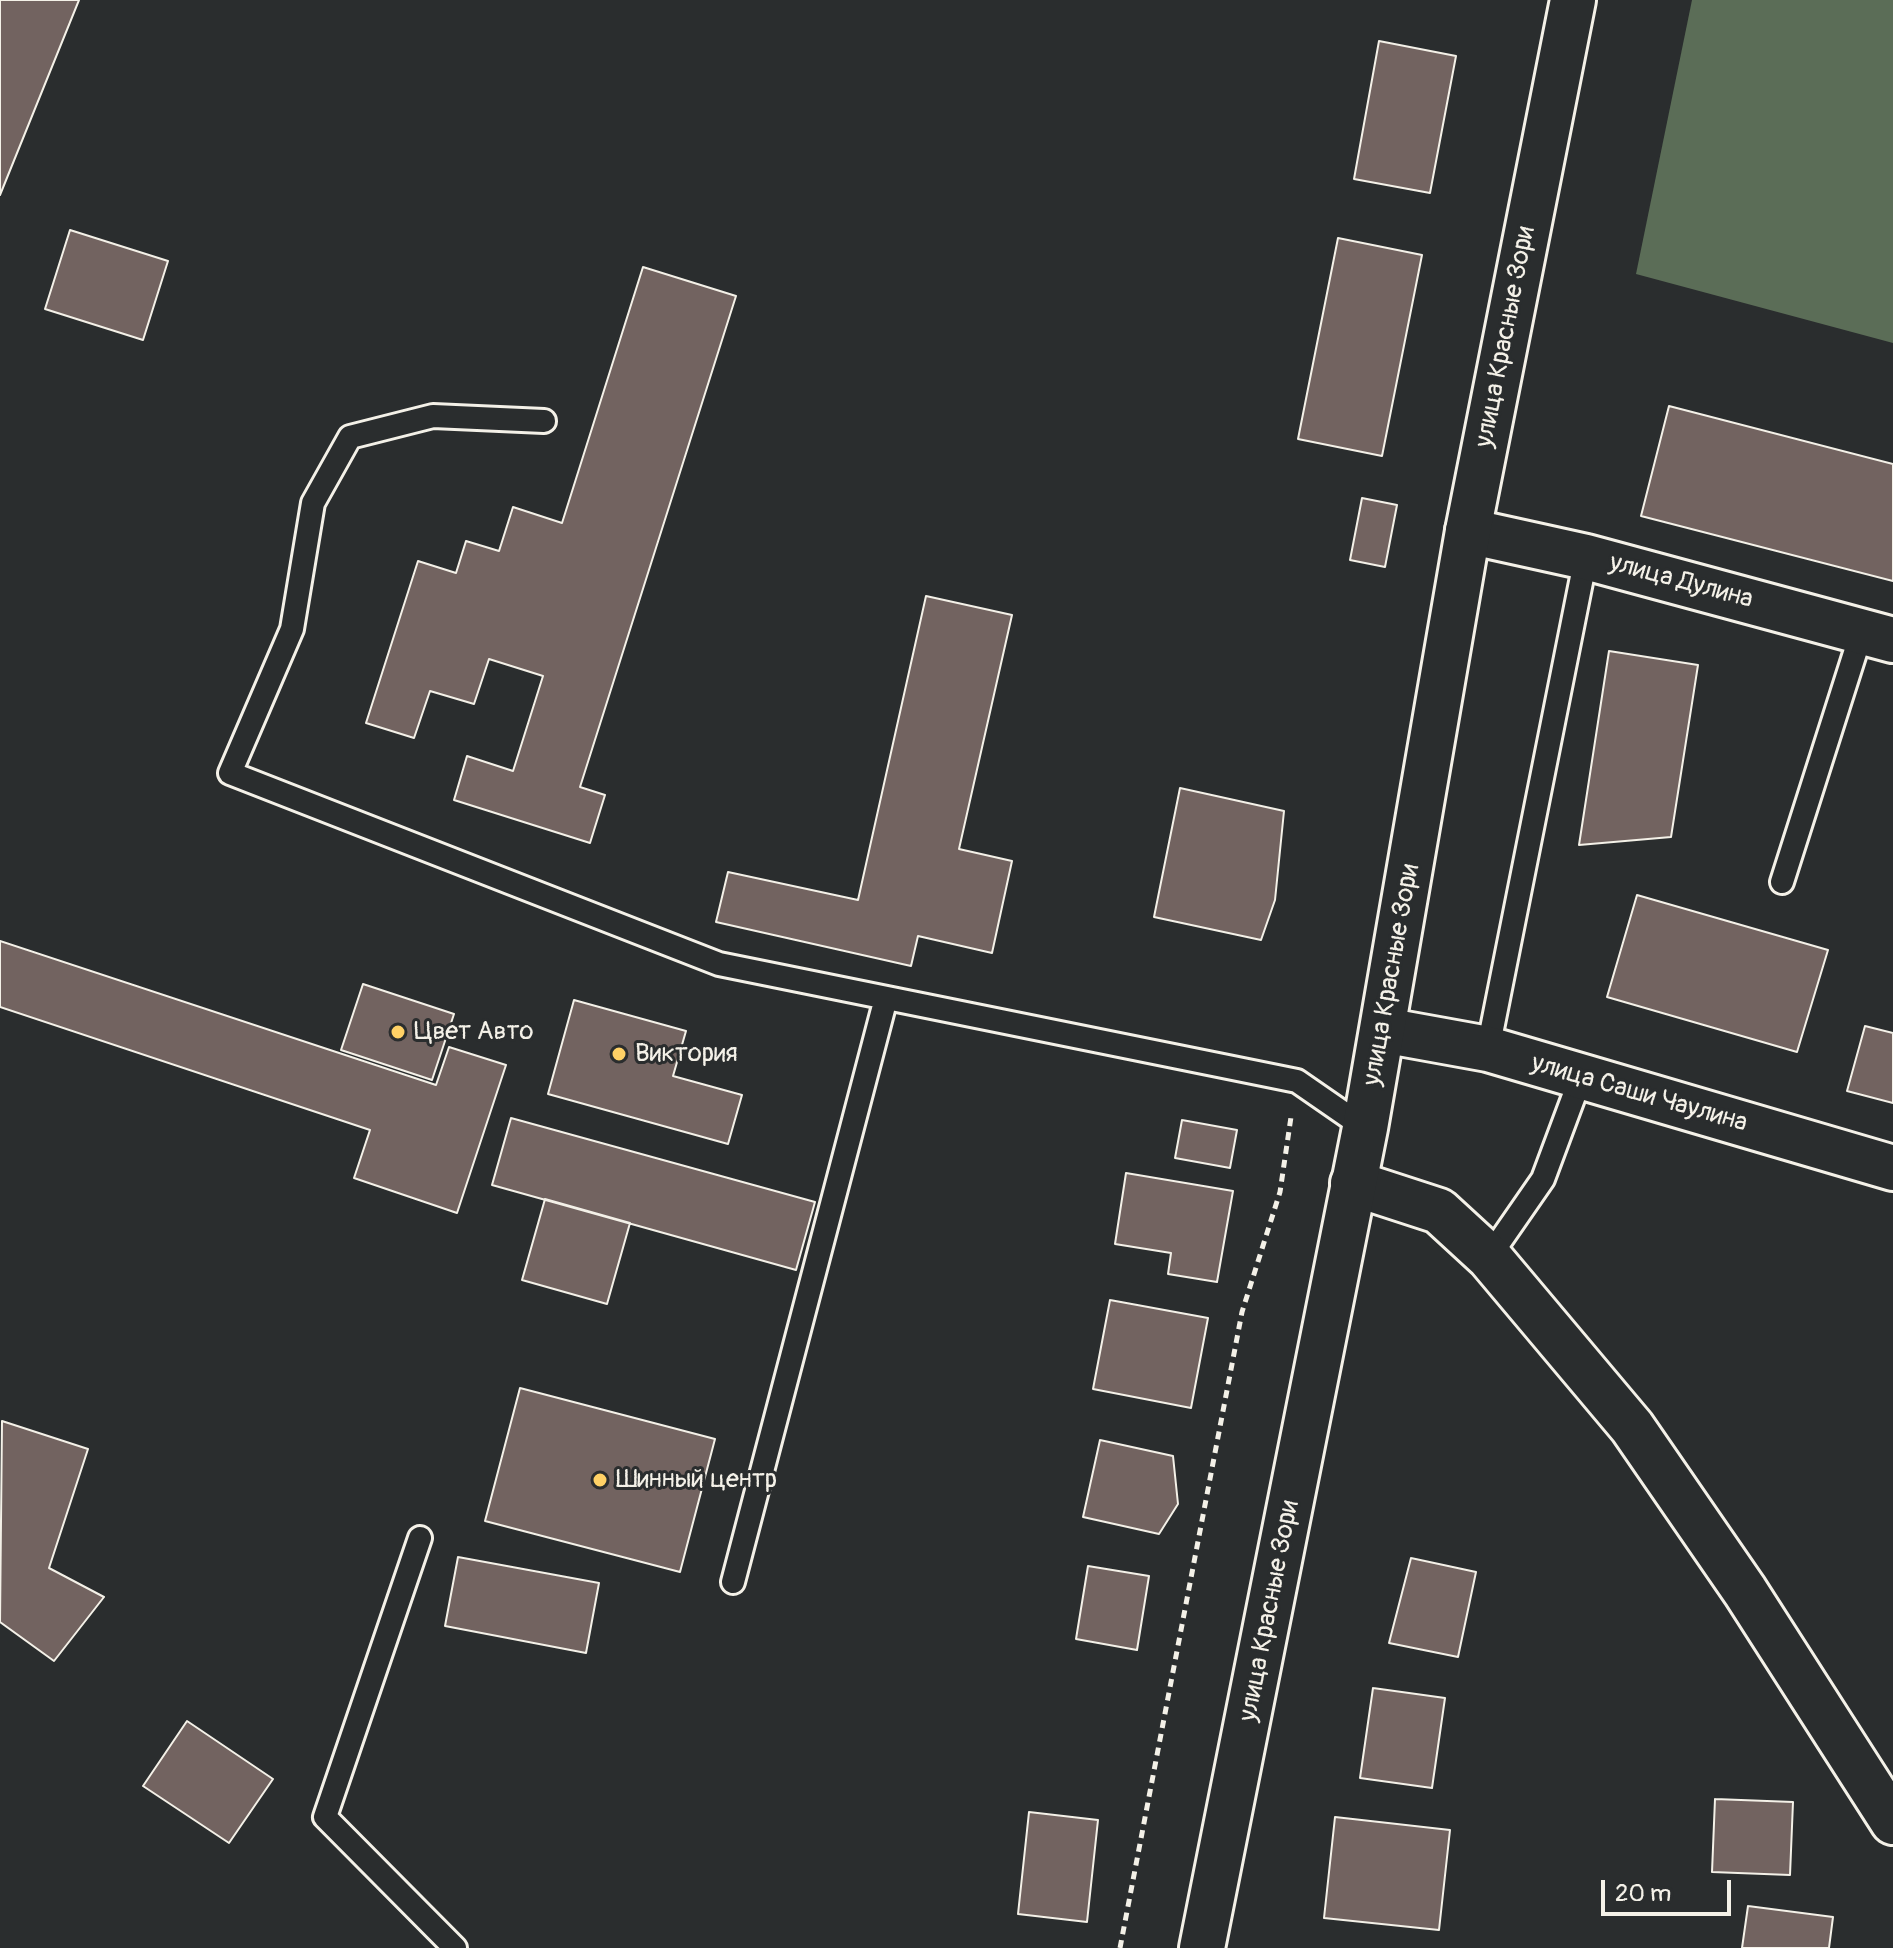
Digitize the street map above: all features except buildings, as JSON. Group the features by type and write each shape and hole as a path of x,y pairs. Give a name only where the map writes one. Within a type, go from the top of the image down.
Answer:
{"main road":[{"name":"улица Красные Зори","path":"1202,1948 1365,1128 1468,531 1573,0"},
{"name":"улица Дулина","path":"1468,531 1586,557 1877,636"},
{"name":"улица Саши Чаулина","path":"1383,1030 1488,1049 1893,1168"},
{"path":"1353,1183 1439,1211 1489,1257 1632,1427 1745,1591 1893,1822"}],"lane":[{"path":"544,421 433,416 350,437 313,503 292,629 230,773 719,964 1297,1081 1365,1128"},
{"path":"1488,1049 1586,557"},
{"path":"1782,882 1877,636"},
{"path":"733,1582 886,998"},
{"path":"1489,1257 1543,1179 1581,1077"},
{"path":"420,1538 325,1817 455,1948"}],"path":[{"path":"1120,1948 1242,1312 1280,1192 1297,1081"}],"green space":[{"path":"1692,0 1893,0 1893,343 1636,274"}],"place":[{"name":"Цвет Авто","path":"398,1032"},
{"name":"Виктория","path":"619,1054"},
{"name":"Шинный центр","path":"600,1480"}]}
